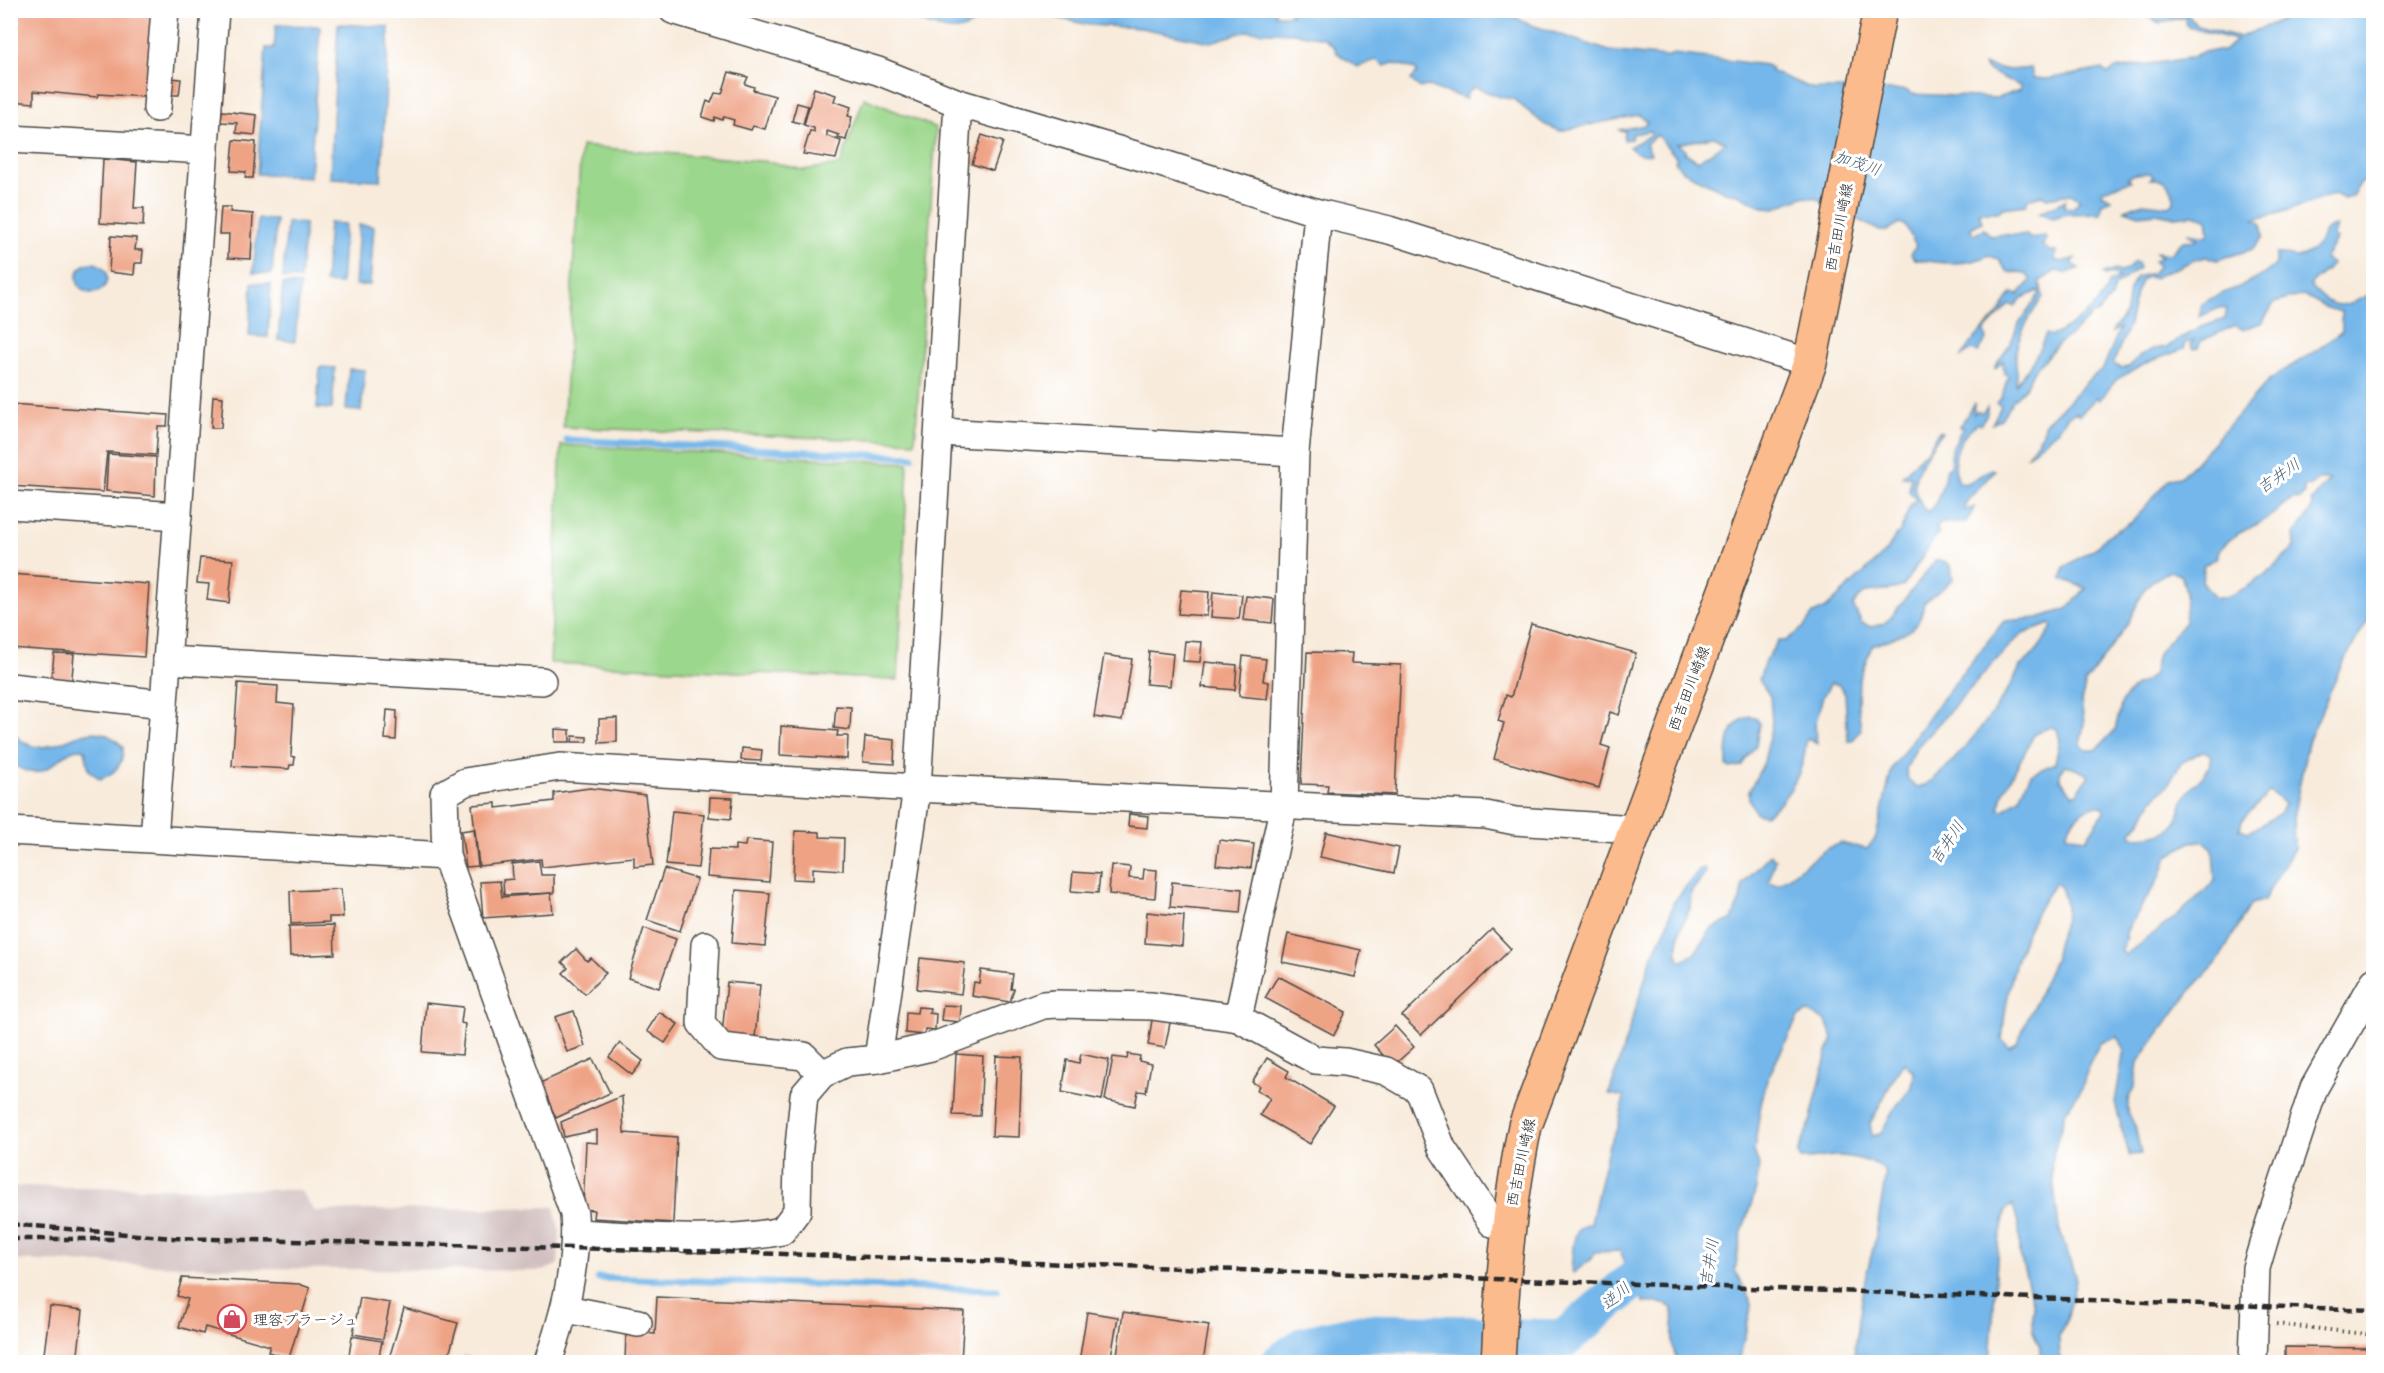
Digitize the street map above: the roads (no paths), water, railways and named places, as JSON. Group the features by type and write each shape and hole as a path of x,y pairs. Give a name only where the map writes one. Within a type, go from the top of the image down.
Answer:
{"main road":[{"name":"西吉田川崎線","path":"1498,1362 1502,1280 1508,1227 1525,1126 1813,352 1880,10"}],"street":[{"path":"157,108 165,10"},
{"path":"154,839 215,10"},
{"path":"673,10 878,71 958,103 1145,158 1318,213 1389,230 1813,352"},
{"path":"878,1059 917,788 958,103"},
{"path":"10,139 205,150"},
{"path":"1238,1018 1284,804 1295,452 1318,213"},
{"path":"940,432 1295,452"},
{"path":"10,505 178,516"},
{"path":"167,660 542,681"},
{"path":"10,687 164,704"},
{"path":"548,1362 566,1309 575,1233 571,1204 446,856 444,794 465,782 560,767 917,788 1486,815 1515,821 1635,829"},
{"path":"10,831 446,856"},
{"path":"705,945 701,1023 722,1047 804,1056 822,1074"},
{"path":"2253,1362 2256,1268 2314,1088 2373,982"},
{"path":"575,1233 680,1237 761,1236 782,1231 797,1211 798,1157 804,1095 822,1074 847,1062 878,1059 931,1047 1049,1005 1152,1006 1238,1018 1315,1060 1345,1062 1386,1071 1419,1090 1442,1148 1461,1178 1492,1223 1508,1227"},
{"path":"566,1309 638,1323"}],"water":[{"path":"1217,10 1226,13 1276,10 1275,15 1292,15 1288,10 1504,11 1526,23 1609,51 1666,57 1674,54 1766,65 1772,68 1770,71 1813,89 1905,90 1912,94 1997,98 2020,90 2020,86 1987,70 1983,65 2010,70 2031,68 2033,78 2047,79 2103,69 2108,74 2115,69 2190,58 2204,51 2224,51 2236,40 2188,27 2184,17 2159,23 2142,13 2149,11 2191,11 2187,14 2197,26 2240,37 2288,17 2296,11 2373,11 2373,180 2361,183 2351,197 2344,199 2335,194 2285,212 2254,219 2262,224 2263,237 2253,249 2217,260 2207,257 2197,259 2153,278 2146,277 2141,281 2136,293 2129,325 2113,364 2121,368 2129,367 2140,355 2153,349 2166,347 2201,327 2225,319 2227,309 2222,307 2199,317 2202,304 2249,283 2267,272 2276,264 2276,254 2299,257 2311,251 2327,229 2336,226 2333,235 2337,239 2324,258 2332,264 2310,285 2326,300 2337,305 2350,303 2370,294 2373,290 2374,610 2342,664 2308,742 2293,818 2294,848 2264,900 2251,904 2217,963 2189,992 2138,1062 2135,1085 2128,1100 2128,1112 2135,1126 2141,1154 2129,1155 2115,1103 2124,1049 2118,1037 2100,1043 2090,1062 2082,1088 2065,1113 2051,1162 2059,1228 2076,1279 2068,1316 2059,1336 2060,1362 2040,1362 2040,1347 2032,1329 2034,1306 2020,1255 2019,1226 2013,1205 2006,1209 1998,1246 1990,1362 1853,1362 1865,1280 1875,1241 1886,1173 1871,1162 1856,1158 1836,1156 1801,1159 1798,1154 1811,1119 1827,1052 1833,1039 1826,1021 1808,1012 1798,1017 1767,1080 1761,1104 1754,1151 1759,1165 1756,1189 1741,1235 1735,1271 1752,1303 1739,1362 1677,1362 1673,1346 1674,1318 1671,1307 1666,1304 1644,1303 1620,1251 1595,1252 1590,1260 1573,1273 1571,1270 1576,1235 1584,1225 1591,1223 1609,1144 1618,1128 1624,1097 1609,1094 1651,959 1667,926 1673,903 1699,870 1704,868 1706,873 1691,892 1690,909 1680,929 1677,952 1679,960 1683,961 1695,953 1711,929 1732,919 1742,895 1742,885 1770,854 1775,859 1769,882 1777,885 1828,848 1841,843 1867,849 1876,837 1892,768 1940,701 2004,621 2038,618 2067,609 2086,588 2062,579 2064,567 2097,547 2105,537 2132,522 2169,479 2180,477 2194,464 2270,379 2317,350 2342,331 2342,312 2327,308 2304,295 2274,303 2263,322 2243,330 2236,325 2201,341 2198,348 2193,349 2191,344 2194,340 2186,342 2184,349 2149,362 2117,379 2099,401 2097,397 2079,415 2077,412 2068,416 2058,430 2026,457 2043,433 2044,424 2089,379 2102,371 2120,328 2111,333 2126,312 2129,289 2137,277 2152,273 2159,266 2154,261 2162,256 2155,252 2170,254 2183,241 2198,240 2188,233 2207,236 2209,233 2207,219 2193,215 2176,217 2156,213 2139,215 2125,210 2143,203 2169,206 2174,203 2173,193 2168,185 2160,180 2150,179 2153,176 2150,173 2135,174 2128,177 2131,181 2102,190 2101,194 2112,199 2102,204 2101,213 2067,214 2053,218 2039,213 2066,200 2064,207 2072,209 2080,200 2071,194 2047,198 2042,195 2028,199 2026,205 2003,208 1998,212 1979,212 1982,222 1971,228 1972,233 1976,234 1984,229 1991,236 2026,234 2029,238 2045,236 2047,240 2042,245 2050,251 2056,251 2055,260 2061,262 2076,258 2072,263 2080,269 2065,273 2056,271 2040,281 2043,297 2018,342 2016,385 2036,356 2046,334 2051,336 2076,322 2094,307 2108,283 2119,278 2113,274 2105,276 2103,274 2115,270 2120,272 2127,270 2134,262 2138,263 2139,268 2114,287 2111,298 2098,313 2091,315 2077,330 2058,344 2033,372 2026,387 2013,400 2001,419 1992,424 2001,406 1997,403 2002,397 2008,376 2004,373 2003,361 1995,369 1995,366 2040,293 2039,291 2022,298 2015,306 2009,305 1985,330 1986,340 1978,352 1972,350 1962,356 2009,296 2013,293 2018,295 2031,280 2026,274 2008,272 1999,260 1989,255 1962,263 1914,259 1911,254 1916,246 1905,225 1899,223 1887,231 1880,231 1815,198 1802,197 1775,208 1763,207 1738,194 1725,192 1682,171 1675,161 1677,158 1657,135 1646,144 1651,154 1642,154 1631,149 1629,147 1651,135 1651,131 1632,134 1632,139 1624,140 1625,131 1618,130 1645,125 1647,122 1639,115 1559,131 1544,124 1513,99 1500,97 1474,87 1467,93 1466,99 1427,86 1420,88 1411,80 1417,73 1415,69 1393,63 1385,66 1376,60 1357,67 1336,52 1335,48 1324,38 1295,33 1247,31 1211,42 1141,28 1089,25 1027,11","holes":["1713,137 1726,142 1698,161 1684,152 1686,150 1677,144","2318,480 2329,480 2311,502 2313,507 2294,535 2295,546 2280,562 2247,587 2225,597 2215,598 2202,581 2204,565 2218,557 2218,552 2237,535 2261,523 2291,500 2295,498 2298,500 2304,494 2304,487 2311,486","2170,571 2181,574 2186,592 2185,622 2158,653 2153,676 2134,687 2122,701 2115,730 2096,750 2087,750 2080,745 2084,723 2081,701 2086,682 2127,625 2144,590 2152,581","2050,624 2052,627 2042,643 2020,666 2015,678 1991,715 1975,735 1943,771 1928,783 1917,788 1907,778 1906,769 1917,747 2011,644 2023,634","2051,727 2057,729 2060,740 2055,763 2031,774 2020,797 2004,810 1999,809 2004,791 2035,733","2203,751 2210,754 2206,773 2188,791 2172,828 2153,835 2131,836 2131,832 2142,821 2152,800 2169,784 2181,763","2066,765 2089,775 2078,792 2073,795 2060,779 2060,772","2270,791 2284,804 2279,814 2249,832 2240,829 2242,820","2098,805 2103,808 2104,812 2086,840 2066,834 2074,819","2203,841 2213,850 2215,881 2178,915 2125,955 2122,952 2127,930 2160,877 2167,857 2190,842","2055,883 2061,887 2066,908 2055,958 2017,1043 2009,1047 2002,1040 2004,1019 2012,977 2024,938","1904,1063 1914,1072 1912,1087 1895,1108 1880,1134 1872,1136 1870,1123"]},
{"path":"860,11 988,11 967,28 947,30 901,14"},
{"path":"338,24 389,27 381,180 330,178"},
{"path":"276,25 320,26 310,177 257,174 266,48 274,48"},
{"path":"258,219 276,220 272,274 253,273"},
{"path":"287,222 305,224 300,279 283,278"},
{"path":"329,223 345,224 341,284 325,283"},
{"path":"359,225 374,226 370,285 355,285"},
{"path":"92,263 98,264 106,272 106,284 98,292 92,293 86,292 78,284 77,278 78,272 86,264"},
{"path":"252,283 271,284 268,337 249,336"},
{"path":"283,284 300,285 295,341 278,340"},
{"path":"320,367 335,368 332,409 317,408"},
{"path":"349,369 365,370 361,411 346,410"},
{"path":"1975,403 1973,415 1976,411 1982,413 1987,407 1987,414 1980,425 1977,423 1960,442 1955,457 1956,473 1959,482 1965,484 1992,469 1995,470 1967,501 1964,508 1966,510 1975,507 1966,523 1942,523 1936,528 1939,532 1903,586 1863,594 1853,606 1862,623 1871,627 1883,624 1935,561 1944,561 1951,566 1953,580 1924,603 1922,614 1913,628 1872,646 1859,679 1858,705 1861,730 1852,741 1848,741 1845,694 1839,685 1831,683 1823,696 1815,725 1817,744 1809,739 1806,741 1799,773 1788,792 1774,809 1765,815 1756,813 1749,799 1749,791 1764,762 1772,723 1770,696 1759,680 1765,661 1778,641 1785,641 1804,627 1813,614 1826,608 1887,551 1895,536 1900,533 1910,506 1916,500 1909,491 1911,476 1902,477 1928,449 1939,431 1942,432 1923,460 1915,483 1922,507 1929,512 1939,497 1947,468 1950,467 1952,448 1963,427 1959,427"},
{"path":"1750,716 1757,719 1760,724 1756,745 1741,766 1730,768 1727,766 1727,750 1732,730"},
{"path":"10,730 25,743 39,747 94,732 108,735 123,747 122,758 118,768 100,779 89,770 85,750 76,749 44,770 35,772 24,770 11,762"}],"waterway":[{"path":"567,440 912,457"},
{"name":"逆川","path":"1520,1338 1564,1339 1646,1269 1681,1255"},
{"path":"598,1278 997,1290"},
{"name":"逆川","path":"1281,1362 1306,1345 1361,1333 1474,1335"}],"railway":[{"path":"10,1224 173,1238 726,1252 2374,1310"},
{"path":"10,1239 116,1239"}],"place":[{"name":"理容プラージュ","path":"232,1319"}],"water label":[{"name":"加茂川","path":"1858,162"},
{"name":"吉井川","path":"2278,475"},
{"name":"吉井川","path":"1946,842"},
{"name":"吉井川","path":"1708,1262"}]}
